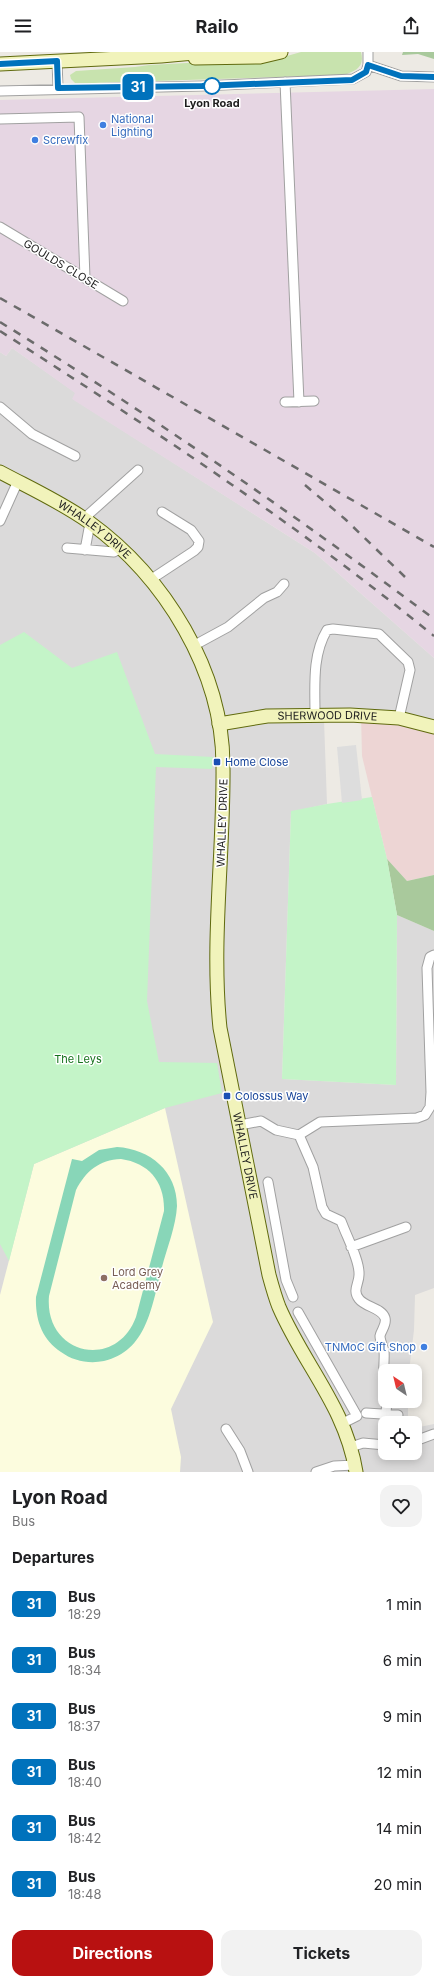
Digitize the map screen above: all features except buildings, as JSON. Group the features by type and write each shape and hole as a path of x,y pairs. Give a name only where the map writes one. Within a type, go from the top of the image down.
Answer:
{"street":[{"path":"0,64 161,56 205,52"},
{"path":"161,56 207,58 260,57 281,52"},
{"path":"0,91 58,88 202,86 352,80 366,72 368,65 368,52"},
{"path":"57,61 58,88"},
{"path":"368,65 401,76 434,77"},
{"path":"285,82 299,402"},
{"path":"0,119 78,117 85,278"},
{"name":"GOULDS CLOSE","path":"0,227 123,301"},
{"path":"285,402 314,401"},
{"path":"0,407 32,434 76,456"},
{"path":"85,550 90,513 138,470"},
{"name":"WHALLEY DRIVE","path":"0,472 58,502 88,521 120,548 150,580 177,616 193,646 208,682 219,724 223,765 216,990 220,1028 269,1275 279,1307 343,1423 356,1469 334,1466 316,1472"},
{"path":"0,521 18,481"},
{"path":"150,580 194,551 199,541 191,530 162,512"},
{"path":"67,548 114,552 120,548"},
{"path":"193,646 228,627 264,598 277,592 284,584"},
{"path":"315,714 316,664 321,639 327,630 333,629 378,634 408,662 410,670 399,718"},
{"name":"SHERWOOD DRIVE","path":"219,724 267,716 315,714 399,718 434,727"},
{"path":"240,1125 261,1121 276,1130 298,1135 320,1122 395,1120 417,1118 425,1115 430,1107 432,1035 427,968 430,957 434,955"},
{"path":"298,1135 313,1167 322,1207 326,1214 341,1221 351,1247 360,1277 356,1288 356,1293 365,1305 385,1317 385,1322 380,1335 384,1351 383,1364"},
{"name":"WHALLEY DRIVE","path":"268,1182 286,1280 293,1297"},
{"path":"351,1247 406,1227"},
{"path":"262,1242 278,1239"},
{"path":"298,1312 362,1414"},
{"path":"386,1408 386,1413"},
{"path":"343,1423 362,1414 386,1413 398,1415"},
{"path":"226,1429 240,1451 248,1472"},
{"path":"422,1438 434,1434"},
{"path":"351,1447 363,1443 378,1444"}],"shaded area":[{"path":"434,89 434,658 315,553 72,399 75,393 12,348 6,356 0,352 0,100"},
{"path":"12,348 76,393 73,399 315,553 434,658 434,727 324,720 327,804 291,812 282,1079 396,1085 397,915 434,931 434,1288 415,1295 414,1330 410,1364 378,1364 378,1408 408,1408 408,1416 378,1416 378,1460 422,1460 422,1427 434,1424 434,1472 0,1472 0,352 6,356"},
{"path":"361,715 434,729 434,875 407,881 387,859 362,756"},
{"path":"356,745 362,800 342,803 337,747"},
{"name":"Lord Grey Academy","path":"165,1108 213,1322 171,1409 181,1457 180,1472 0,1472 0,1295 34,1164"}],"green space":[{"path":"301,52 361,52 362,61 361,65 356,70 344,75 75,83 71,79 70,75 76,71 149,65 280,58"},
{"path":"403,52 434,52 434,59 418,54 402,55"},
{"name":"The Leys","path":"24,632 72,668 117,652 155,754 213,757 212,769 156,767 147,1001 159,1062 217,1063 222,1093 165,1108 34,1164 9,1261 0,1244 0,645"},
{"path":"372,797 387,859 397,915 396,1085 282,1079 291,811"},
{"path":"387,859 407,881 434,875 434,931 397,915"},
{"path":"117,1147 140,1152 150,1157 167,1172 176,1193 177,1206 173,1229 151,1310 139,1337 119,1356 104,1361 93,1362 71,1358 54,1347 44,1335 38,1321 36,1297 72,1159 82,1161 99,1150","holes":["121,1159 131,1161 147,1170 158,1183 162,1191 164,1211 136,1317 126,1334 113,1345 98,1350 83,1349 69,1343 58,1332 50,1316 49,1296 76,1190 84,1177 100,1164"]}],"railway":[{"path":"0,298 434,547"},
{"path":"0,322 111,392 166,429 328,541 434,619"},
{"path":"0,331 167,440 222,478 329,555 434,636"},
{"path":"305,485 345,519 405,577"}],"bus line":[{"name":"31","path":"0,64 57,61 58,88 202,86 352,80 366,72 368,65 401,76 434,77"}],"place":[{"name":"Lyon Road","path":"212,86"},
{"name":"National Lighting","path":"103,125"},
{"name":"Screwfix","path":"35,140"},
{"name":"Home Close","path":"217,762"},
{"name":"Colossus Way","path":"227,1096"},
{"name":"Lord Grey Academy","path":"104,1278"},
{"name":"TNMoC Gift Shop","path":"424,1347"}]}
